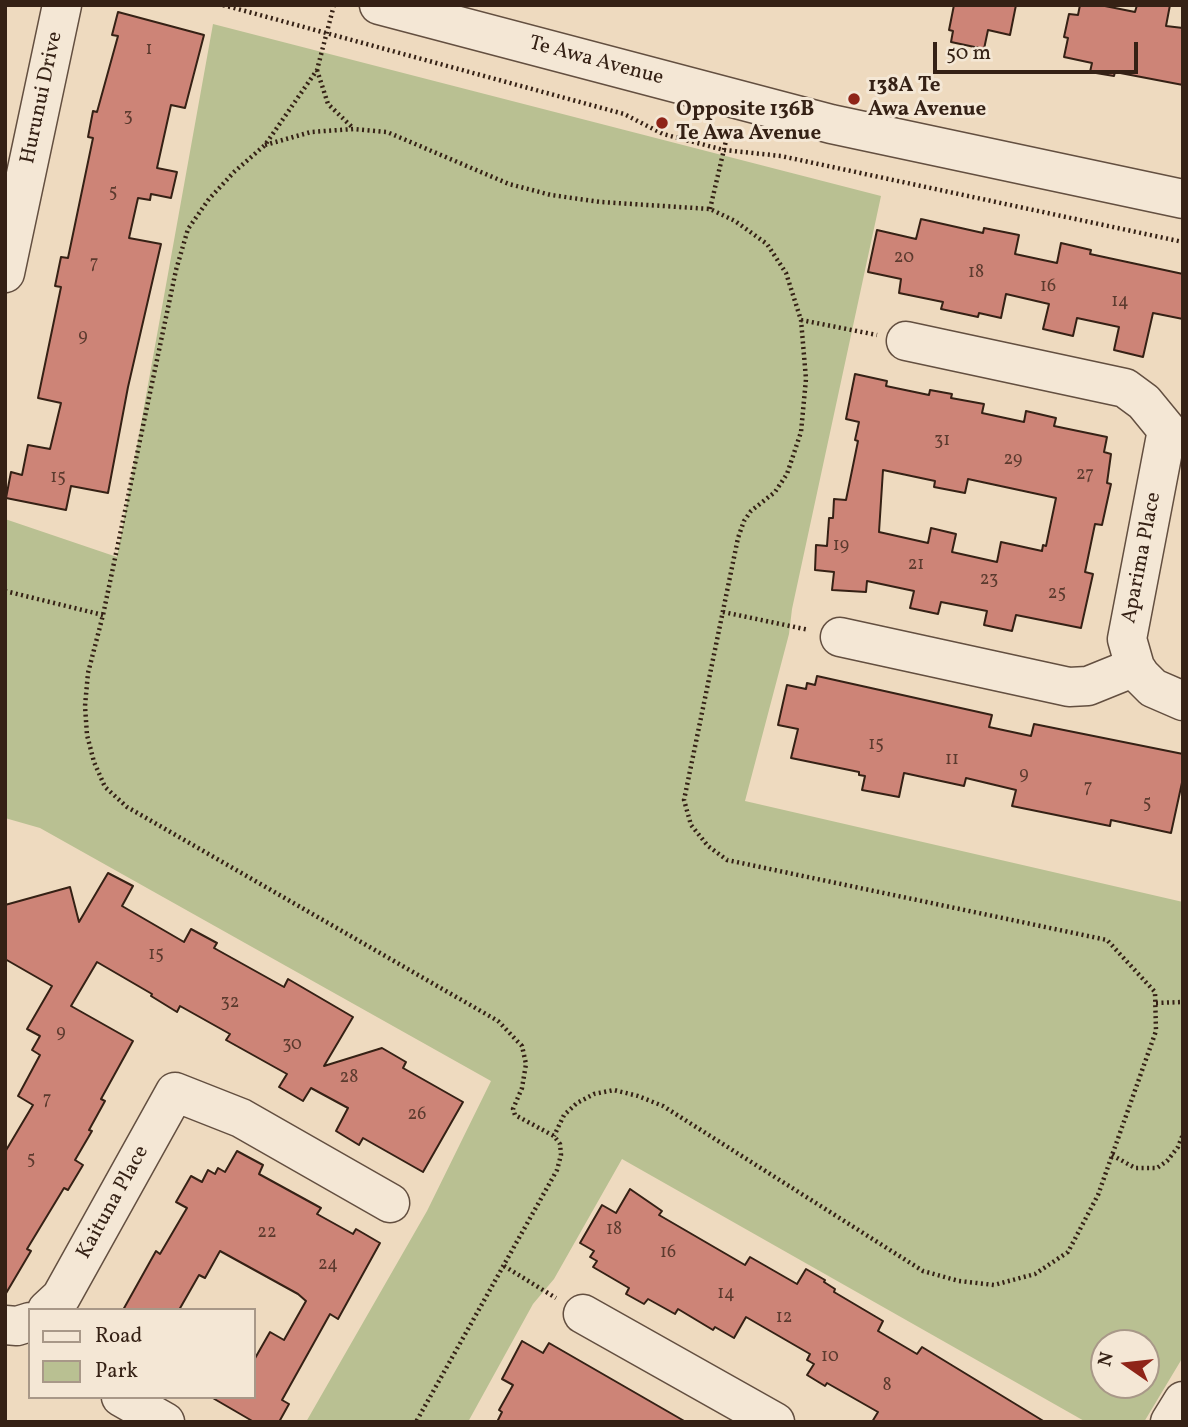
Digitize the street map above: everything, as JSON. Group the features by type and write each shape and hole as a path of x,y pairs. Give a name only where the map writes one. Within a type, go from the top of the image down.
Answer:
{"street":[{"name":"Hurunui Drive","path":"5,273 62,5"},
{"name":"Te Awa Avenue","path":"379,5 831,124 1183,199"},
{"name":"Aparima Place","path":"906,341 1125,388 1144,402 1167,430 1127,639 1135,667"},
{"path":"840,637 1069,687 1087,686 1135,667 1153,688 1183,701"},
{"name":"Kaituna Place","path":"49,1308 61,1297 175,1092 242,1118 390,1203"},
{"path":"583,1314 763,1415"},
{"path":"5,1325 17,1326 28,1323"},
{"path":"125,1399 165,1422"},
{"path":"1170,1422 1183,1401"}],"path":[{"path":"223,5 624,114 663,134 724,150 782,156 1183,242"},
{"path":"334,5 317,70 265,145 209,198 188,229 176,270 103,615 88,673 85,706 87,735 94,762 105,787 127,807 498,1021 522,1046 526,1064 522,1088 513,1110 515,1115 554,1136 560,1144 561,1155 557,1170 416,1422"},
{"path":"317,70 328,104 354,129"},
{"path":"710,209 735,98"},
{"path":"265,145 311,132 354,129 387,132 509,184 551,195 601,202 710,209 735,221 767,244 786,273 800,320 806,379 801,432 787,474 775,492 751,511 737,538 684,800 691,825 708,846 727,860 1107,940 1155,992 1156,1031 1098,1195 1068,1252 1035,1274 994,1285 959,1282 923,1271 663,1106 638,1096 614,1090 594,1094 577,1103 564,1115 554,1136"},
{"path":"800,320 906,341"},
{"path":"5,591 103,615"},
{"path":"723,612 840,637"},
{"path":"1156,1003 1183,1002"},
{"path":"1112,1155 1135,1168 1157,1168 1178,1147 1183,1134"},
{"path":"504,1266 583,1314"}],"green space":[{"path":"213,24 881,196 792,609 789,634 745,801 1183,902 1183,1357 1160,1395 1160,1329 1090,1329 1090,1399 1158,1399 1144,1422 1086,1422 622,1159 554,1279 533,1304 468,1422 306,1422 427,1211 491,1081 40,828 5,818 5,519 117,557"}],"building":[{"path":"954,5 1016,5 1010,35 988,30 984,49 951,42 953,31 949,30"},
{"path":"1080,5 1100,5 1135,12 1137,5 1170,5 1166,26 1183,28 1183,85 1115,72 1114,76 1090,72 1092,63 1064,57 1068,38 1064,37 1069,14 1078,15"},
{"path":"118,12 204,35 185,108 171,105 157,168 177,172 171,198 151,194 150,200 138,198 129,238 161,244 128,387 108,493 71,486 66,510 6,498 11,472 22,475 28,445 50,449 61,403 38,398 61,287 55,286 61,257 68,258 93,138 88,137 93,111 97,112 118,36 112,35"},
{"path":"921,219 983,233 984,228 1019,235 1015,254 1057,263 1061,243 1091,250 1090,254 1183,274 1183,319 1153,313 1143,357 1114,350 1119,327 1077,318 1073,336 1043,329 1049,304 1006,294 1001,318 979,313 978,317 941,309 943,302 899,293 901,279 868,272 877,230 916,239"},
{"path":"855,374 887,381 886,386 929,395 930,390 952,394 951,398 984,404 982,413 1024,422 1026,411 1056,418 1054,426 1107,437 1104,452 1111,454 1107,483 1111,484 1102,525 1095,524 1085,572 1093,574 1081,628 1016,615 1012,631 984,625 987,611 941,602 938,614 910,608 914,591 867,581 866,592 832,590 834,572 815,570 816,545 827,546 829,518 833,518 834,499 846,500 858,441 855,440 859,422 846,419","holes":["883,470 935,481 934,487 965,493 968,479 1056,498 1046,546 1043,545 1042,551 1001,542 997,562 952,552 956,534 931,528 928,543 879,532"]},
{"path":"817,676 992,715 989,727 1031,736 1034,724 1183,754 1183,778 1171,833 1111,820 1110,826 1012,806 1016,790 966,778 964,786 904,773 899,797 862,790 865,776 859,775 859,772 791,758 798,729 778,725 787,685 806,689 807,683 815,685"},
{"path":"108,873 133,886 122,906 184,942 191,929 217,943 214,948 284,987 288,979 353,1017 324,1066 382,1048 406,1062 403,1068 463,1102 423,1172 363,1138 359,1145 336,1131 348,1108 311,1088 303,1101 279,1087 287,1074 226,1040 230,1034 180,1006 177,1012 97,962 71,1006 133,1041 101,1099 105,1101 75,1160 83,1165 68,1190 64,1188 27,1249 31,1251 5,1295 5,1152 33,1105 18,1096 40,1055 32,1050 40,1036 27,1029 52,986 5,959 5,905 70,887 79,922"},
{"path":"237,1151 263,1165 259,1174 321,1208 317,1214 353,1234 356,1229 380,1243 338,1319 330,1314 282,1400 289,1404 279,1422 254,1422 214,1399 256,1399 256,1356 270,1332 284,1340 306,1301 298,1294 220,1251 205,1278 199,1275 180,1308 124,1308 156,1251 160,1254 187,1208 176,1202 191,1176 202,1182 208,1170 215,1174 218,1168 225,1172"},
{"path":"630,1189 662,1211 659,1215 745,1265 750,1257 797,1284 806,1269 825,1280 824,1282 835,1289 834,1292 883,1321 878,1331 917,1354 922,1347 1045,1422 872,1422 878,1412 827,1383 825,1386 807,1375 814,1364 807,1360 810,1354 746,1317 734,1338 715,1327 713,1330 678,1309 675,1314 648,1299 644,1304 626,1294 629,1288 593,1267 597,1261 590,1257 594,1251 580,1243 602,1205 616,1213"},
{"path":"522,1341 543,1353 549,1343 686,1422 497,1422 502,1412 499,1410 513,1385 502,1379"}],"place":[{"name":"138A Te Awa Avenue","path":"854,99"},
{"name":"Opposite 136B Te Awa Avenue","path":"662,123"}]}
